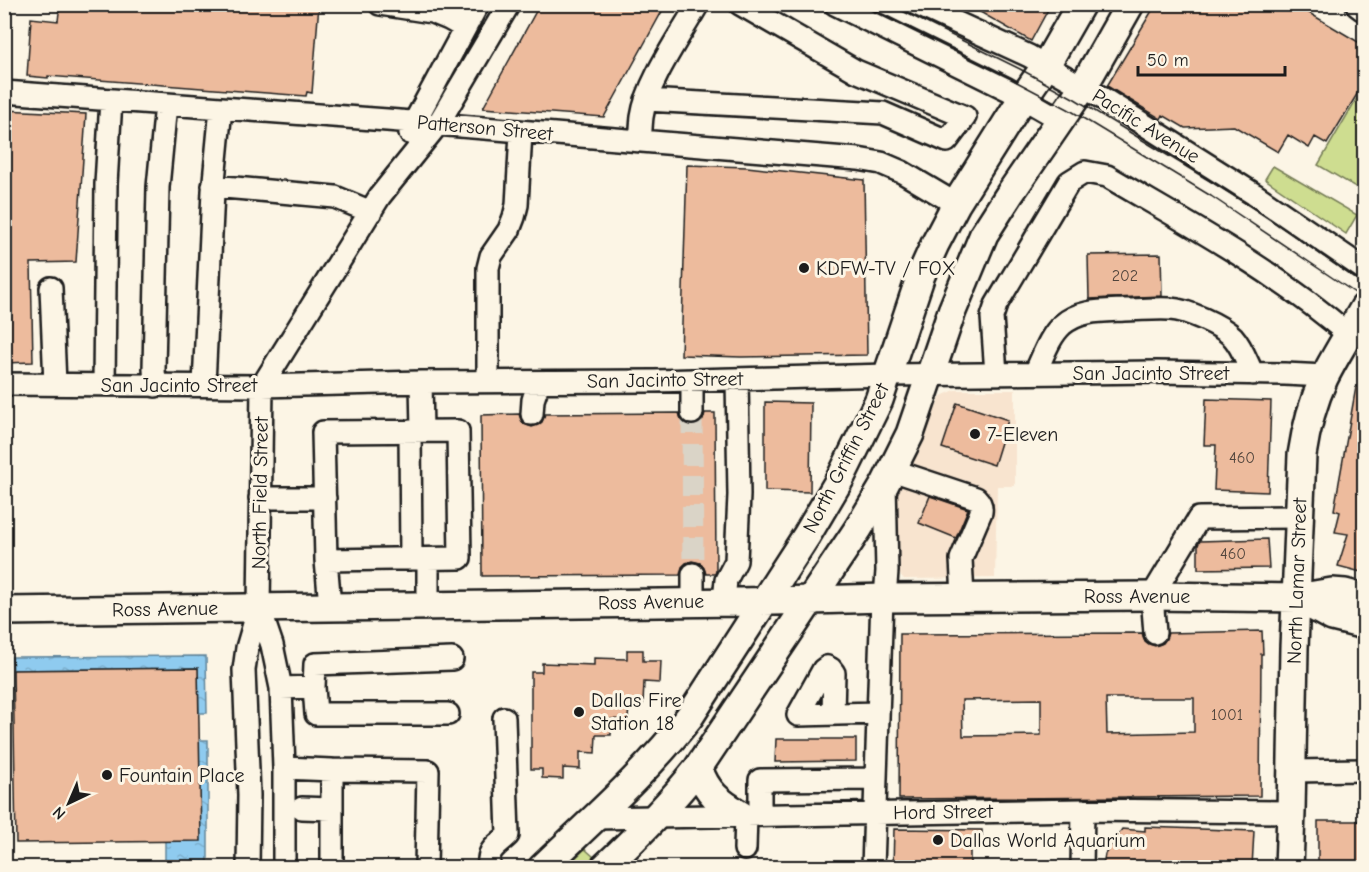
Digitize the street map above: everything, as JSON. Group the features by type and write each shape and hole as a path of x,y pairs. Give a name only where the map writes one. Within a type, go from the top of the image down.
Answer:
{"main road":[{"name":"North Griffin Street","path":"542,867 596,818 670,743 690,716 807,535 840,479 879,400 921,275 935,244 956,204 1046,65 1081,4"},
{"name":"North Griffin Street","path":"604,867 657,817 698,768 858,529 889,477 910,434 952,311 984,234 1083,87 1130,4"},
{"path":"1360,4 1365,7"},
{"name":"North Lamar Street","path":"1289,867 1294,648 1302,455 1306,432 1325,376 1365,308"},
{"name":"Ross Avenue","path":"4,611 963,597 1297,598 1332,592 1365,598"},
{"name":"Ross Avenue","path":"1297,598 1332,616 1365,624"},
{"path":"698,768 711,794 722,804 749,815"}],"street":[{"path":"380,4 432,12 465,28"},
{"path":"376,204 414,123 478,4"},
{"path":"261,386 376,204 438,124 509,4"},
{"path":"648,141 642,117 646,100 655,79 698,4"},
{"path":"646,100 883,113 947,141 965,117 856,71 740,4"},
{"path":"835,4 1024,98 1061,120"},
{"name":"Pacific Avenue","path":"916,4 1046,65 1254,194 1365,269"},
{"name":"Patterson Street","path":"4,92 438,124 858,159 880,163 902,172 956,204"},
{"path":"104,385 106,184 111,100"},
{"path":"154,386 158,187 166,104"},
{"path":"204,385 213,186 220,108"},
{"path":"488,381 488,268 491,256 509,230 517,205 521,132"},
{"path":"996,374 992,317 996,305 1069,182 1085,172 1107,176 1228,247 1320,309 1349,335"},
{"path":"213,186 335,197 376,204"},
{"path":"51,288 55,384"},
{"path":"1035,373 1054,333 1076,316 1092,311 1172,309 1197,316 1232,337 1245,356 1253,374"},
{"name":"San Jacinto Street","path":"4,384 261,386 1157,372 1325,376"},
{"path":"724,602 726,580 736,561 739,495 737,379"},
{"path":"692,380 692,413"},
{"path":"532,414 532,400 539,381"},
{"path":"422,382 416,431 420,559 429,605"},
{"name":"North Field Street","path":"248,867 249,795 244,670 247,648 259,607 261,386"},
{"path":"326,560 460,558 458,431 323,432 326,560 330,606"},
{"path":"873,867 889,477 972,496 981,504 981,512 960,559 963,597"},
{"path":"260,498 325,498"},
{"path":"1155,633 1152,596 1199,518 1299,517"},
{"path":"693,574 693,602"},
{"name":"North Field Street","path":"259,607 272,645 281,688 284,867"},
{"path":"448,714 316,714 315,664 452,659"},
{"path":"281,688 314,687"},
{"path":"833,714 878,713"},
{"path":"489,867 488,860 494,846 508,835 504,718"},
{"path":"284,768 428,771 426,867"},
{"path":"332,770 332,867"},
{"path":"1292,771 1365,770"},
{"path":"745,849 749,815 760,780 876,779"},
{"path":"302,808 332,809"},
{"path":"1082,867 1083,810"},
{"name":"Hord Street","path":"596,818 1083,810 1291,812"}],"shaded area":[{"path":"955,390 1015,390 1015,486 997,486 995,578 904,579 895,569 896,498 941,396"}],"green space":[{"path":"1364,86 1364,192 1318,165"},
{"path":"1273,166 1357,215 1346,234 1265,179"},
{"path":"585,849 594,857 582,867 566,867"}],"water":[{"path":"206,656 207,713 199,713 198,668 13,670 12,657"},
{"path":"199,740 208,740 208,867 165,867 165,841"}],"building":[{"path":"60,4 319,4 312,93 307,92 306,96 27,76 31,18 58,21"},
{"path":"540,4 666,4 604,117 483,108"},
{"path":"966,4 1051,4 1031,41"},
{"path":"1156,4 1294,4 1365,46 1365,81 1327,144 1315,137 1309,148 1288,135 1278,152 1234,126 1185,128 1163,115 1161,119 1107,86"},
{"path":"4,110 86,114 76,262 31,263 33,362 4,363"},
{"name":"KDFW-TV / FOX","path":"687,165 747,167 864,180 867,355 741,357 681,355"},
{"path":"1161,254 1162,296 1089,299 1088,255"},
{"path":"1356,387 1365,387 1365,573 1338,566 1348,534 1335,532 1340,512 1334,510"},
{"path":"1206,399 1271,401 1268,492 1214,490 1216,445 1204,445"},
{"path":"765,402 811,403 810,492 765,491"},
{"name":"7-Eleven","path":"957,403 1008,420 994,465 942,448"},
{"path":"679,413 685,424 693,426 703,420 705,413 715,413 715,574 706,574 700,563 692,561 682,567 680,575 482,576 481,415 519,414 524,424 532,427 542,422 545,414"},
{"path":"930,496 968,509 956,538 919,523"},
{"path":"1267,539 1269,568 1198,569 1200,541"},
{"path":"1262,631 1260,796 899,799 900,634 1142,633 1145,641 1155,646 1163,643 1168,633","holes":["1106,698 1194,698 1194,732 1107,734","1041,699 1041,735 963,736 962,700"]},
{"name":"Dallas Fire Station 18","path":"627,650 643,650 643,661 661,661 660,683 644,682 643,704 629,703 628,720 611,719 611,735 596,735 595,753 580,752 580,769 563,768 563,779 542,778 542,769 531,769 531,672 542,672 542,663 594,665 594,658 627,659"},
{"name":"Fountain Place","path":"198,668 201,841 16,843 13,670"},
{"path":"776,739 856,739 856,761 775,762"},
{"path":"1318,821 1365,821 1365,867 1318,867"},
{"path":"1145,827 1254,831 1252,867 1103,867 1105,854 1122,829 1145,831"},
{"name":"Dallas World Aquarium","path":"894,829 982,830 982,849 970,849 970,867 893,867"}],"tunnel":[{"path":"692,413 693,574"}],"tram line":[{"path":"858,4 1068,109 1211,196 1364,299"},
{"path":"888,4 1020,69 1075,99 1267,217 1364,285"}],"place":[{"name":"KDFW-TV / FOX","path":"804,268"},
{"name":"7-Eleven","path":"975,434"},
{"name":"Dallas Fire Station 18","path":"579,712"},
{"name":"Fountain Place","path":"107,775"},
{"name":"Dallas World Aquarium","path":"938,840"}]}
